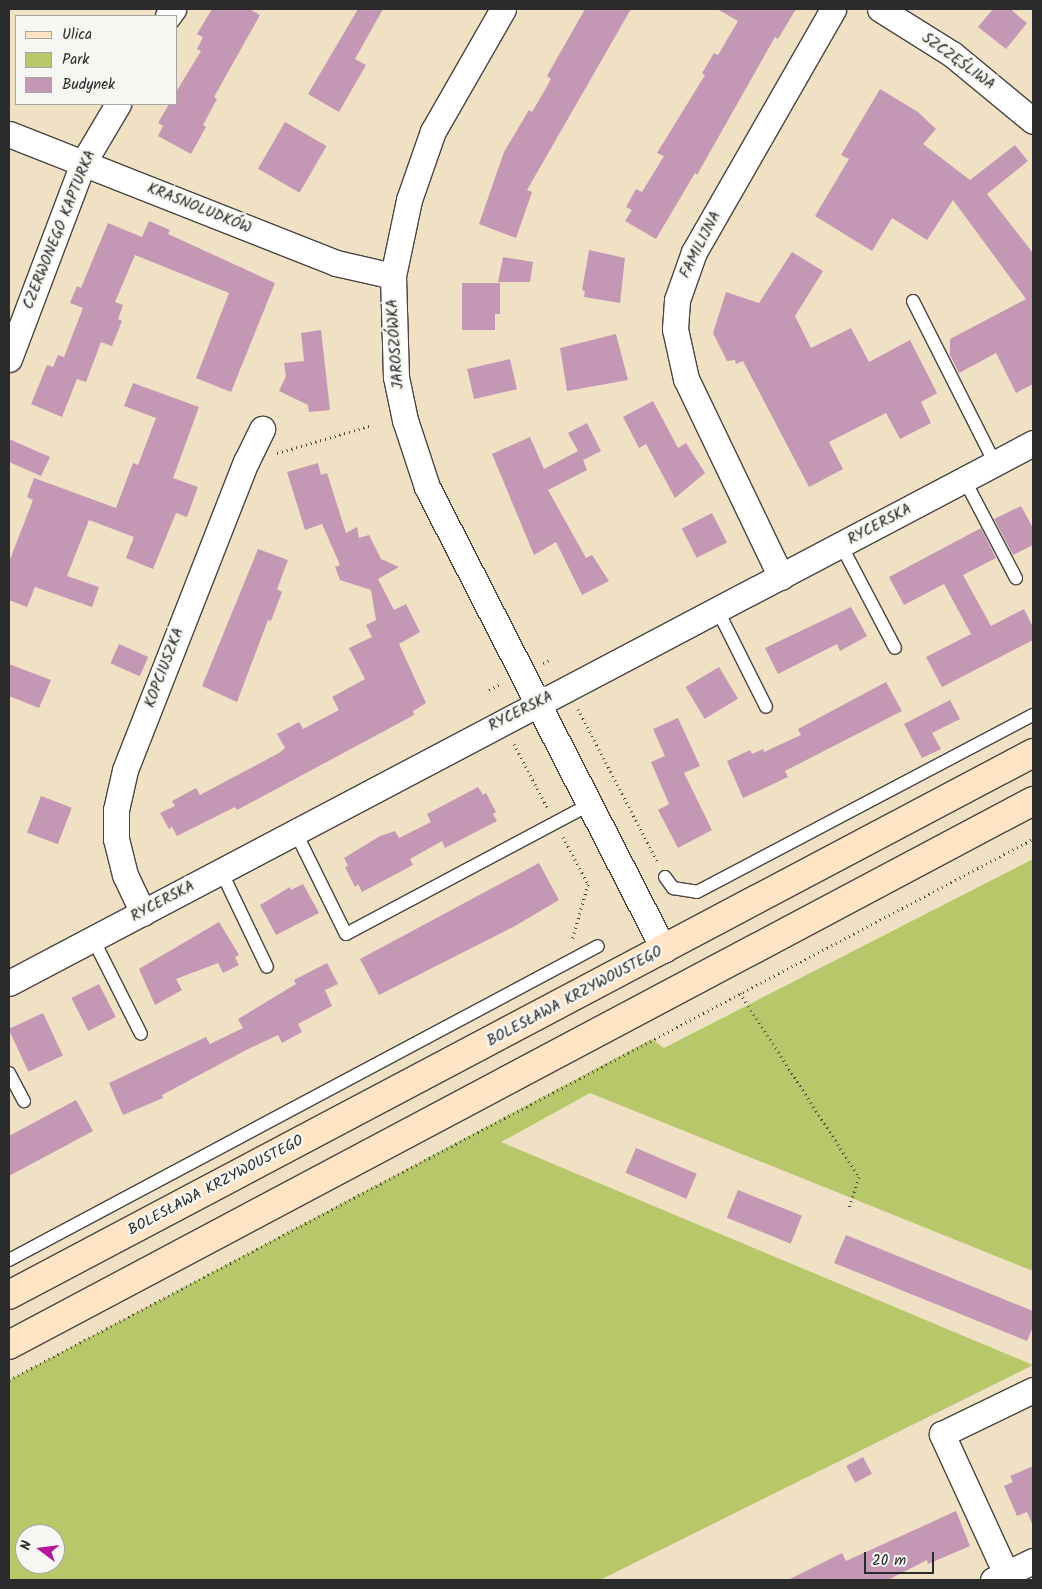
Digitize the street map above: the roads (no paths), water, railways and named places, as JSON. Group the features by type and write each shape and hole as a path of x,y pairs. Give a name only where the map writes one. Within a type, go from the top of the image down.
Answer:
{"main road":[{"name":"BOLESŁAWA KRZYWOUSTEGO","path":"9,1295 1033,753"},
{"path":"9,1344 1033,801"},
{"name":"BOLESŁAWA KRZYWOUSTEGO","path":"115,1239 101,1265 104,1274 112,1280 126,1282"}],"street":[{"name":"JAROSZÓWKA","path":"503,9 430,140 408,200 393,276 396,377 414,449 427,487 536,704 664,950"},
{"name":"FAMILIJNA","path":"781,577 686,379 675,329 677,300 694,252 833,9"},
{"name":"SZCZĘŚLIWA","path":"880,9 952,54 1033,121"},
{"name":"CZERWONEGO KAPTURKA","path":"9,359 83,163 117,105"},
{"name":"KRASNOLUDKÓW","path":"9,134 336,263 393,276"},
{"name":"KOPCIUSZKA","path":"143,913 125,875 116,839 116,810 125,770 246,462 262,428"},
{"name":"RYCERSKA","path":"9,983 536,704 718,611 1033,443"},
{"path":"1033,1390 942,1434 1003,1578 1033,1561"}],"lane":[{"path":"912,301 995,463"},
{"path":"964,480 1016,578"},
{"path":"841,545 895,648"},
{"path":"718,611 766,706"},
{"path":"665,877 673,888 697,892 1033,715"},
{"path":"295,831 346,934 589,805"},
{"path":"221,871 267,967"},
{"path":"93,939 141,1034"},
{"path":"9,1260 598,946"},
{"path":"9,1073 24,1101"}]}
